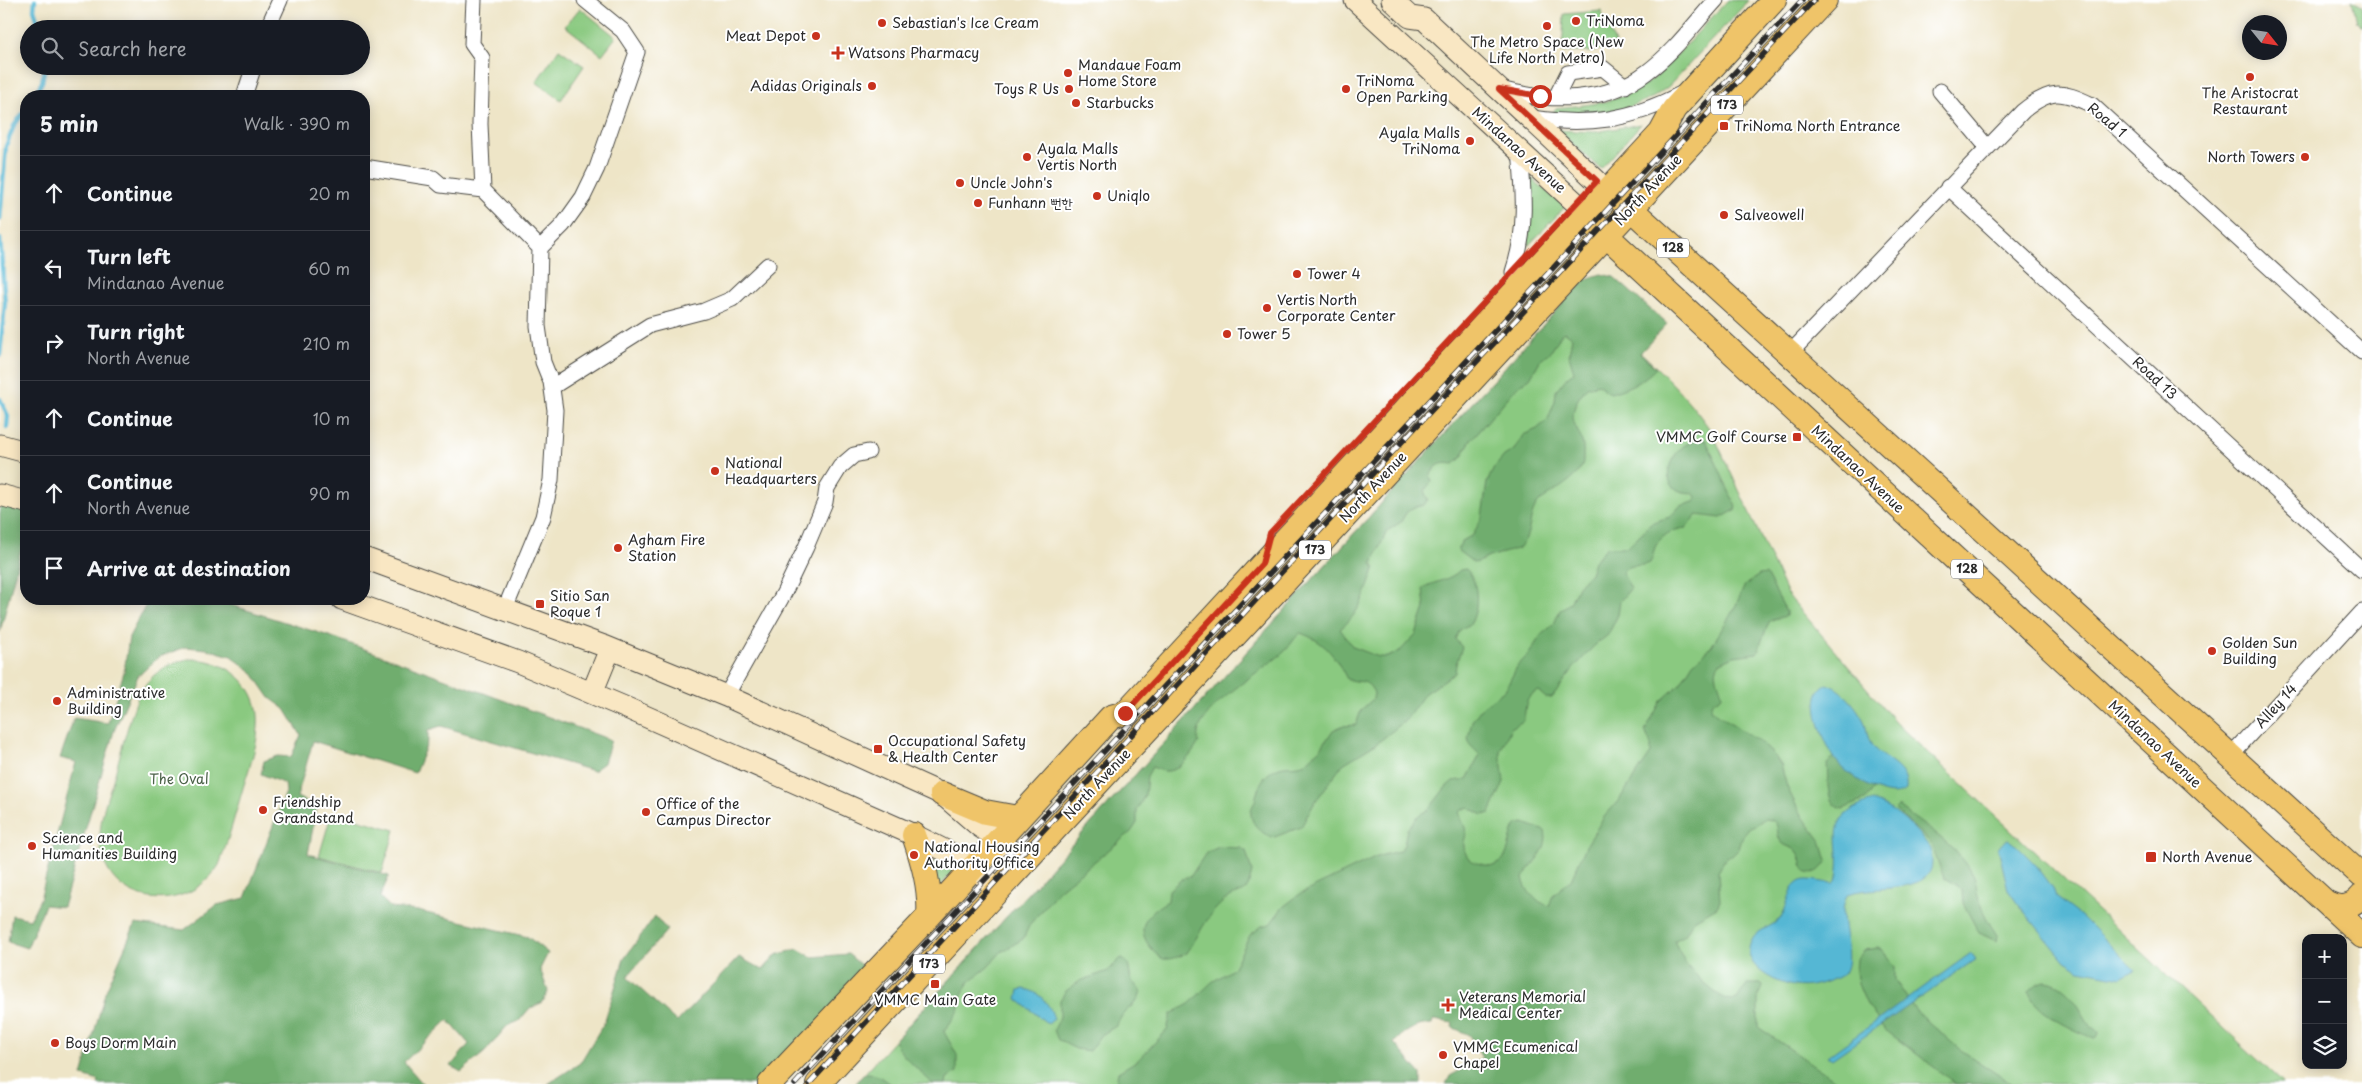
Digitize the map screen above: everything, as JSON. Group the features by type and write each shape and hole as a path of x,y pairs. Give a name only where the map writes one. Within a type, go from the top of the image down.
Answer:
{"main road":[{"name":"Mindanao Avenue","path":"1356,0 1553,181 1606,236 2362,936"},
{"path":"1392,0 1410,17 1424,19 1604,185"},
{"path":"1750,26 1757,0"},
{"name":"North Avenue","path":"1111,717 1113,703 1399,406 1604,185 1661,133 1674,109 1774,0"},
{"name":"North Avenue","path":"818,1084 1825,0"},
{"path":"1553,181 1574,159"},
{"name":"128","path":"1604,185 2362,876"},
{"name":"North Avenue","path":"1448,353 1513,272 1581,209"},
{"path":"0,445 20,450"},
{"path":"0,495 20,500"},
{"path":"1262,564 1287,522"},
{"name":"North Avenue","path":"770,1084 929,916 1111,717 1125,713 1262,564 1287,522"},
{"path":"370,560 505,608 726,696 985,812 1018,818"},
{"path":"359,605 518,662 914,835 974,865 997,891"},
{"path":"592,694 610,649"},
{"path":"942,794 979,826 998,839 1023,864"},
{"path":"914,835 927,879 930,900 929,916"},
{"path":"2327,903 2343,908 2354,904 2362,896"}],"street":[{"path":"271,20 280,0"},
{"path":"474,0 472,44 482,58 480,124 483,190"},
{"path":"505,608 543,517 551,480 556,410 552,386 543,362 538,326 540,248 563,225 583,197 597,168 637,52 623,31 585,0"},
{"path":"1499,89 1520,94 1556,97 1596,95 1625,86 1646,73 1660,61 1716,0"},
{"path":"1556,97 1568,73 1603,68 1625,86"},
{"path":"246,90 251,75"},
{"path":"1531,118 1577,123 1609,121 1654,108 1695,87"},
{"path":"1940,91 1987,147"},
{"name":"Road 1","path":"1790,354 1987,147 2023,111 2049,94 2070,96 2092,105 2362,352"},
{"path":"1513,272 1521,247 1525,206 1520,151"},
{"path":"370,168 433,178 441,185 483,190 540,248"},
{"name":"Road 13","path":"1948,187 2362,570"},
{"path":"552,386 650,325 704,311 732,299 768,265"},
{"path":"726,696 784,593 825,502 827,488 840,467 854,455 868,452"},
{"name":"Alley 14","path":"2230,756 2362,612"}],"green space":[{"path":"1728,0 1749,0 1669,86 1654,97 1629,107 1608,112 1572,114 1553,112 1556,108 1610,100 1634,91 1646,84 1658,75"},
{"path":"2352,0 2362,7 2362,27 2357,22"},
{"path":"580,8 616,37 602,55 565,26"},
{"path":"1601,11 1616,45 1592,52 1562,52 1564,14"},
{"path":"559,49 584,66 561,100 536,82"},
{"path":"1641,124 1601,169 1557,130 1595,132"},
{"path":"1529,176 1565,207 1528,246"},
{"path":"1601,274 1614,277 1667,324 1640,353 1656,368 1635,384 1611,393 1604,390 1599,384 1587,387 1577,401 1573,412 1575,426 1581,437 1583,447 1581,467 1571,479 1535,507 1527,536 1519,548 1474,563 1458,551 1458,548 1462,541 1473,535 1482,517 1487,482 1494,468 1504,456 1514,450 1523,435 1537,429 1548,419 1555,401 1556,391 1568,376 1574,372 1569,355 1572,337 1565,332 1562,333 1552,350 1541,359 1530,378 1518,386 1471,440 1461,458 1454,464 1445,463 1435,469 1430,476 1432,482 1425,490 1428,499 1424,505 1412,508 1406,513 1401,522 1387,531 1372,564 1375,567 1362,601 1353,616 1340,629 1353,647 1379,657 1388,657 1401,650 1416,634 1425,608 1423,588 1452,576 1460,570 1466,569 1473,580 1476,602 1474,617 1471,623 1460,630 1455,639 1462,647 1455,673 1425,693 1406,720 1376,744 1343,764 1315,802 1301,827 1272,838 1257,828 1251,816 1251,809 1264,779 1279,767 1305,763 1321,748 1333,730 1342,726 1356,725 1361,710 1373,699 1374,693 1366,683 1347,679 1338,663 1323,645 1309,636 1300,633 1283,653 1229,693 1215,706 1204,719 1198,731 1199,742 1180,766 1170,771 1162,771 1152,767 1147,776 1145,795 1137,810 1137,823 1131,832 1059,890 1030,924 1023,939 1001,952 988,967 969,982 962,994 958,1011 944,1032 957,1055 957,1072 947,1078 946,1084 933,1084 903,1055 894,1041 1573,292 1586,279"},
{"path":"1573,292 1665,376 1698,414 1713,434 1787,594 1898,725 2284,1084 1782,1084 1535,926 1165,1084 855,1084"},
{"path":"1706,440 1737,509 1721,518 1697,515 1686,528 1672,531 1661,539 1655,547 1650,563 1630,566 1624,570 1622,573 1631,588 1620,601 1618,615 1608,635 1594,646 1573,669 1552,698 1546,698 1538,691 1533,694 1526,704 1523,721 1511,728 1500,751 1504,782 1490,813 1483,815 1468,807 1459,812 1466,831 1464,849 1472,861 1493,866 1499,863 1506,854 1516,825 1524,823 1545,831 1545,845 1523,878 1526,888 1532,895 1549,906 1553,895 1571,880 1586,846 1604,817 1619,800 1651,753 1651,745 1645,731 1661,701 1680,684 1693,663 1711,647 1734,609 1745,585 1759,575 1766,574 1786,611 1786,616 1769,622 1757,653 1734,656 1719,663 1716,672 1722,696 1712,703 1710,709 1761,743 1774,755 1781,765 1787,787 1800,813 1821,841 1827,861 1820,869 1813,873 1805,871 1798,852 1781,841 1777,826 1772,820 1764,819 1750,827 1743,835 1739,849 1732,856 1727,856 1718,871 1720,901 1717,907 1694,920 1685,935 1674,941 1685,962 1709,987 1724,998 1737,999 1747,984 1762,984 1763,987 1758,998 1758,1027 1841,1084 1446,1084 1450,1076 1482,1058 1469,1035 1452,1027 1453,1023 1433,1020 1432,1024 1421,1025 1406,1032 1394,1043 1421,1074 1421,1084 1116,1084 1118,1072 1138,1060 1167,1030 1171,1014 1189,1004 1212,982 1233,969 1250,935 1262,926 1270,924 1283,907 1300,894 1379,856 1399,851 1404,845 1407,829 1419,815 1429,809 1453,781 1467,779 1480,755 1470,745 1468,738 1472,721 1483,706 1505,690 1518,665 1529,654 1541,635 1554,624 1560,610 1570,603 1578,586 1590,573 1594,561 1607,547 1627,547 1653,522 1670,517 1680,506 1694,502 1696,497 1693,493 1680,491 1672,485 1668,472 1673,458 1683,447 1690,442"},
{"path":"0,501 20,505 20,554 0,632"},
{"path":"146,605 231,605 332,637 611,740 604,763 593,771 441,726 428,730 428,741 415,773 313,741 297,797 317,807 308,854 389,876 380,897 391,908 418,911 528,937 548,953 540,969 548,991 543,1002 529,1009 519,1021 507,1026 485,1052 461,1072 451,1066 469,1044 448,1020 404,1062 423,1084 98,1084 99,1081 82,1076 105,993 135,924 184,930 217,905 245,898 286,792 285,784 261,774 264,761 278,756 291,757 301,735 285,709 270,698 252,672 231,656 207,649 186,647 159,657 138,676 114,731 63,907 45,905 27,948 8,942 12,915 30,919 40,899 76,762 60,758 74,718 108,723 124,672 129,637"},
{"name":"The Oval","path":"188,659 216,663 239,677 248,687 258,712 256,744 219,865 204,882 186,893 167,898 148,898 130,891 115,880 105,863 100,841 101,824 139,694 154,675 166,667"},
{"path":"1835,756 1848,772 1874,788 1865,800 1843,809 1833,803 1829,791 1827,764"},
{"path":"1898,806 1940,837 1959,855 1967,866 1974,877 1982,909 1997,935 1996,941 1979,933 1963,903 1962,890 1944,878 1930,842 1894,809"},
{"path":"332,812 395,830 382,873 319,856"},
{"path":"1219,847 1241,848 1246,851 1252,872 1248,887 1227,899 1218,907 1208,919 1187,953 1172,958 1162,958 1146,941 1143,927 1145,921 1154,910 1168,901 1169,890 1182,879 1190,877 1206,853"},
{"path":"933,861 954,870 936,891"},
{"path":"655,916 667,930 627,977 677,1022 739,957 763,970 776,955 798,949 812,957 848,954 868,971 762,1084 548,1084 580,1063 604,1023 624,959"},
{"path":"1878,948 1883,951 1895,967 1895,980 1915,1010 1958,1048 2012,1084 1956,1084 1884,1029 1866,1003 1858,984 1856,972 1857,959 1865,950"},
{"path":"1121,958 1128,963 1131,980 1141,991 1138,1000 1123,1014 1116,1026 1100,1036 1089,1051 1076,1049 1058,1040 1054,1030 1060,1017 1060,1000 1066,991 1080,981 1108,971"},
{"path":"2045,981 2060,986 2071,996 2089,1024 2099,1033 2098,1037 2094,1039 2067,1026 2038,1007 2029,991 2037,984"},
{"path":"869,1073 881,1077 891,1084 855,1084 864,1074"}],"water":[{"path":"1826,684 1838,690 1853,704 1864,721 1871,744 1899,769 1906,782 1906,790 1890,794 1880,791 1861,782 1839,764 1823,735 1817,711 1816,699 1819,690"},
{"path":"1873,801 1901,817 1924,840 1932,855 1930,872 1923,879 1912,884 1848,894 1844,902 1843,912 1848,955 1847,965 1840,977 1817,985 1803,987 1777,981 1760,971 1750,957 1749,949 1752,940 1758,933 1778,921 1796,884 1807,880 1834,883 1836,881 1838,867 1837,833 1839,824 1845,815"},
{"path":"2008,839 2036,865 2053,888 2056,897 2082,917 2135,970 2121,978 2080,970 2065,961 2008,890 1998,847"},
{"path":"1971,953 1976,959 1832,1059 1828,1056"},
{"path":"1024,989 1039,995 1047,1003 1054,1019 1048,1024 1017,999 1019,990"}],"waterway":[{"path":"35,0 34,9 37,20"},
{"path":"37,90 43,75"},
{"path":"0,219 6,146 14,126 20,118"},
{"path":"0,239 5,303 0,355"},
{"path":"0,399 8,416 7,427"}],"railway":[{"path":"795,1084 1802,0"},
{"path":"809,1084 1400,444 1814,0"}],"place":[{"name":"TriNoma","path":"1576,21"},
{"name":"Sebastian's Ice Cream","path":"882,23"},
{"name":"The Metro Space (New Life North Metro)","path":"1547,26"},
{"name":"Meat Depot","path":"816,36"},
{"name":"Watsons Pharmacy","path":"838,53"},
{"name":"Mandaue Foam Home Store","path":"1068,73"},
{"name":"The Aristocrat Restaurant","path":"2250,77"},
{"name":"Adidas Originals","path":"872,86"},
{"name":"Toys R Us","path":"1069,89"},
{"name":"TriNoma Open Parking","path":"1346,89"},
{"name":"Starbucks","path":"1076,103"},
{"name":"TriNoma North Entrance","path":"1724,126"},
{"name":"Ayala Malls TriNoma","path":"1470,141"},
{"name":"Ayala Malls Vertis North","path":"1027,157"},
{"name":"North Towers","path":"2305,157"},
{"name":"Uncle John's","path":"960,183"},
{"name":"Uniqlo","path":"1097,196"},
{"name":"Funhann 뻔한","path":"978,203"},
{"name":"Salveowell","path":"1724,215"},
{"name":"Tower 4","path":"1297,274"},
{"name":"Vertis North Corporate Center","path":"1267,308"},
{"name":"Tower 5","path":"1227,334"},
{"name":"VMMC Golf Course","path":"1797,437"},
{"name":"National Headquarters","path":"715,471"},
{"name":"Agham Fire Station","path":"618,548"},
{"name":"Sitio San Roque 1","path":"540,604"},
{"name":"Golden Sun Building","path":"2212,651"},
{"name":"Administrative Building","path":"57,701"},
{"name":"Occupational Safety & Health Center","path":"878,749"},
{"name":"Friendship Grandstand","path":"263,810"},
{"name":"Office of the Campus Director","path":"646,812"},
{"name":"Science and Humanities Building","path":"32,846"},
{"name":"National Housing Authority Office","path":"914,855"},
{"name":"North Avenue","path":"2151,857"},
{"name":"VMMC Main Gate","path":"935,984"},
{"name":"Veterans Memorial Medical Center","path":"1448,1005"},
{"name":"Boys Dorm Main","path":"55,1043"},
{"name":"VMMC Ecumenical Chapel","path":"1443,1055"}],"route":[{"path":"1125,713 1262,564 1270,533 1597,181 1499,89 1540,96"}]}
